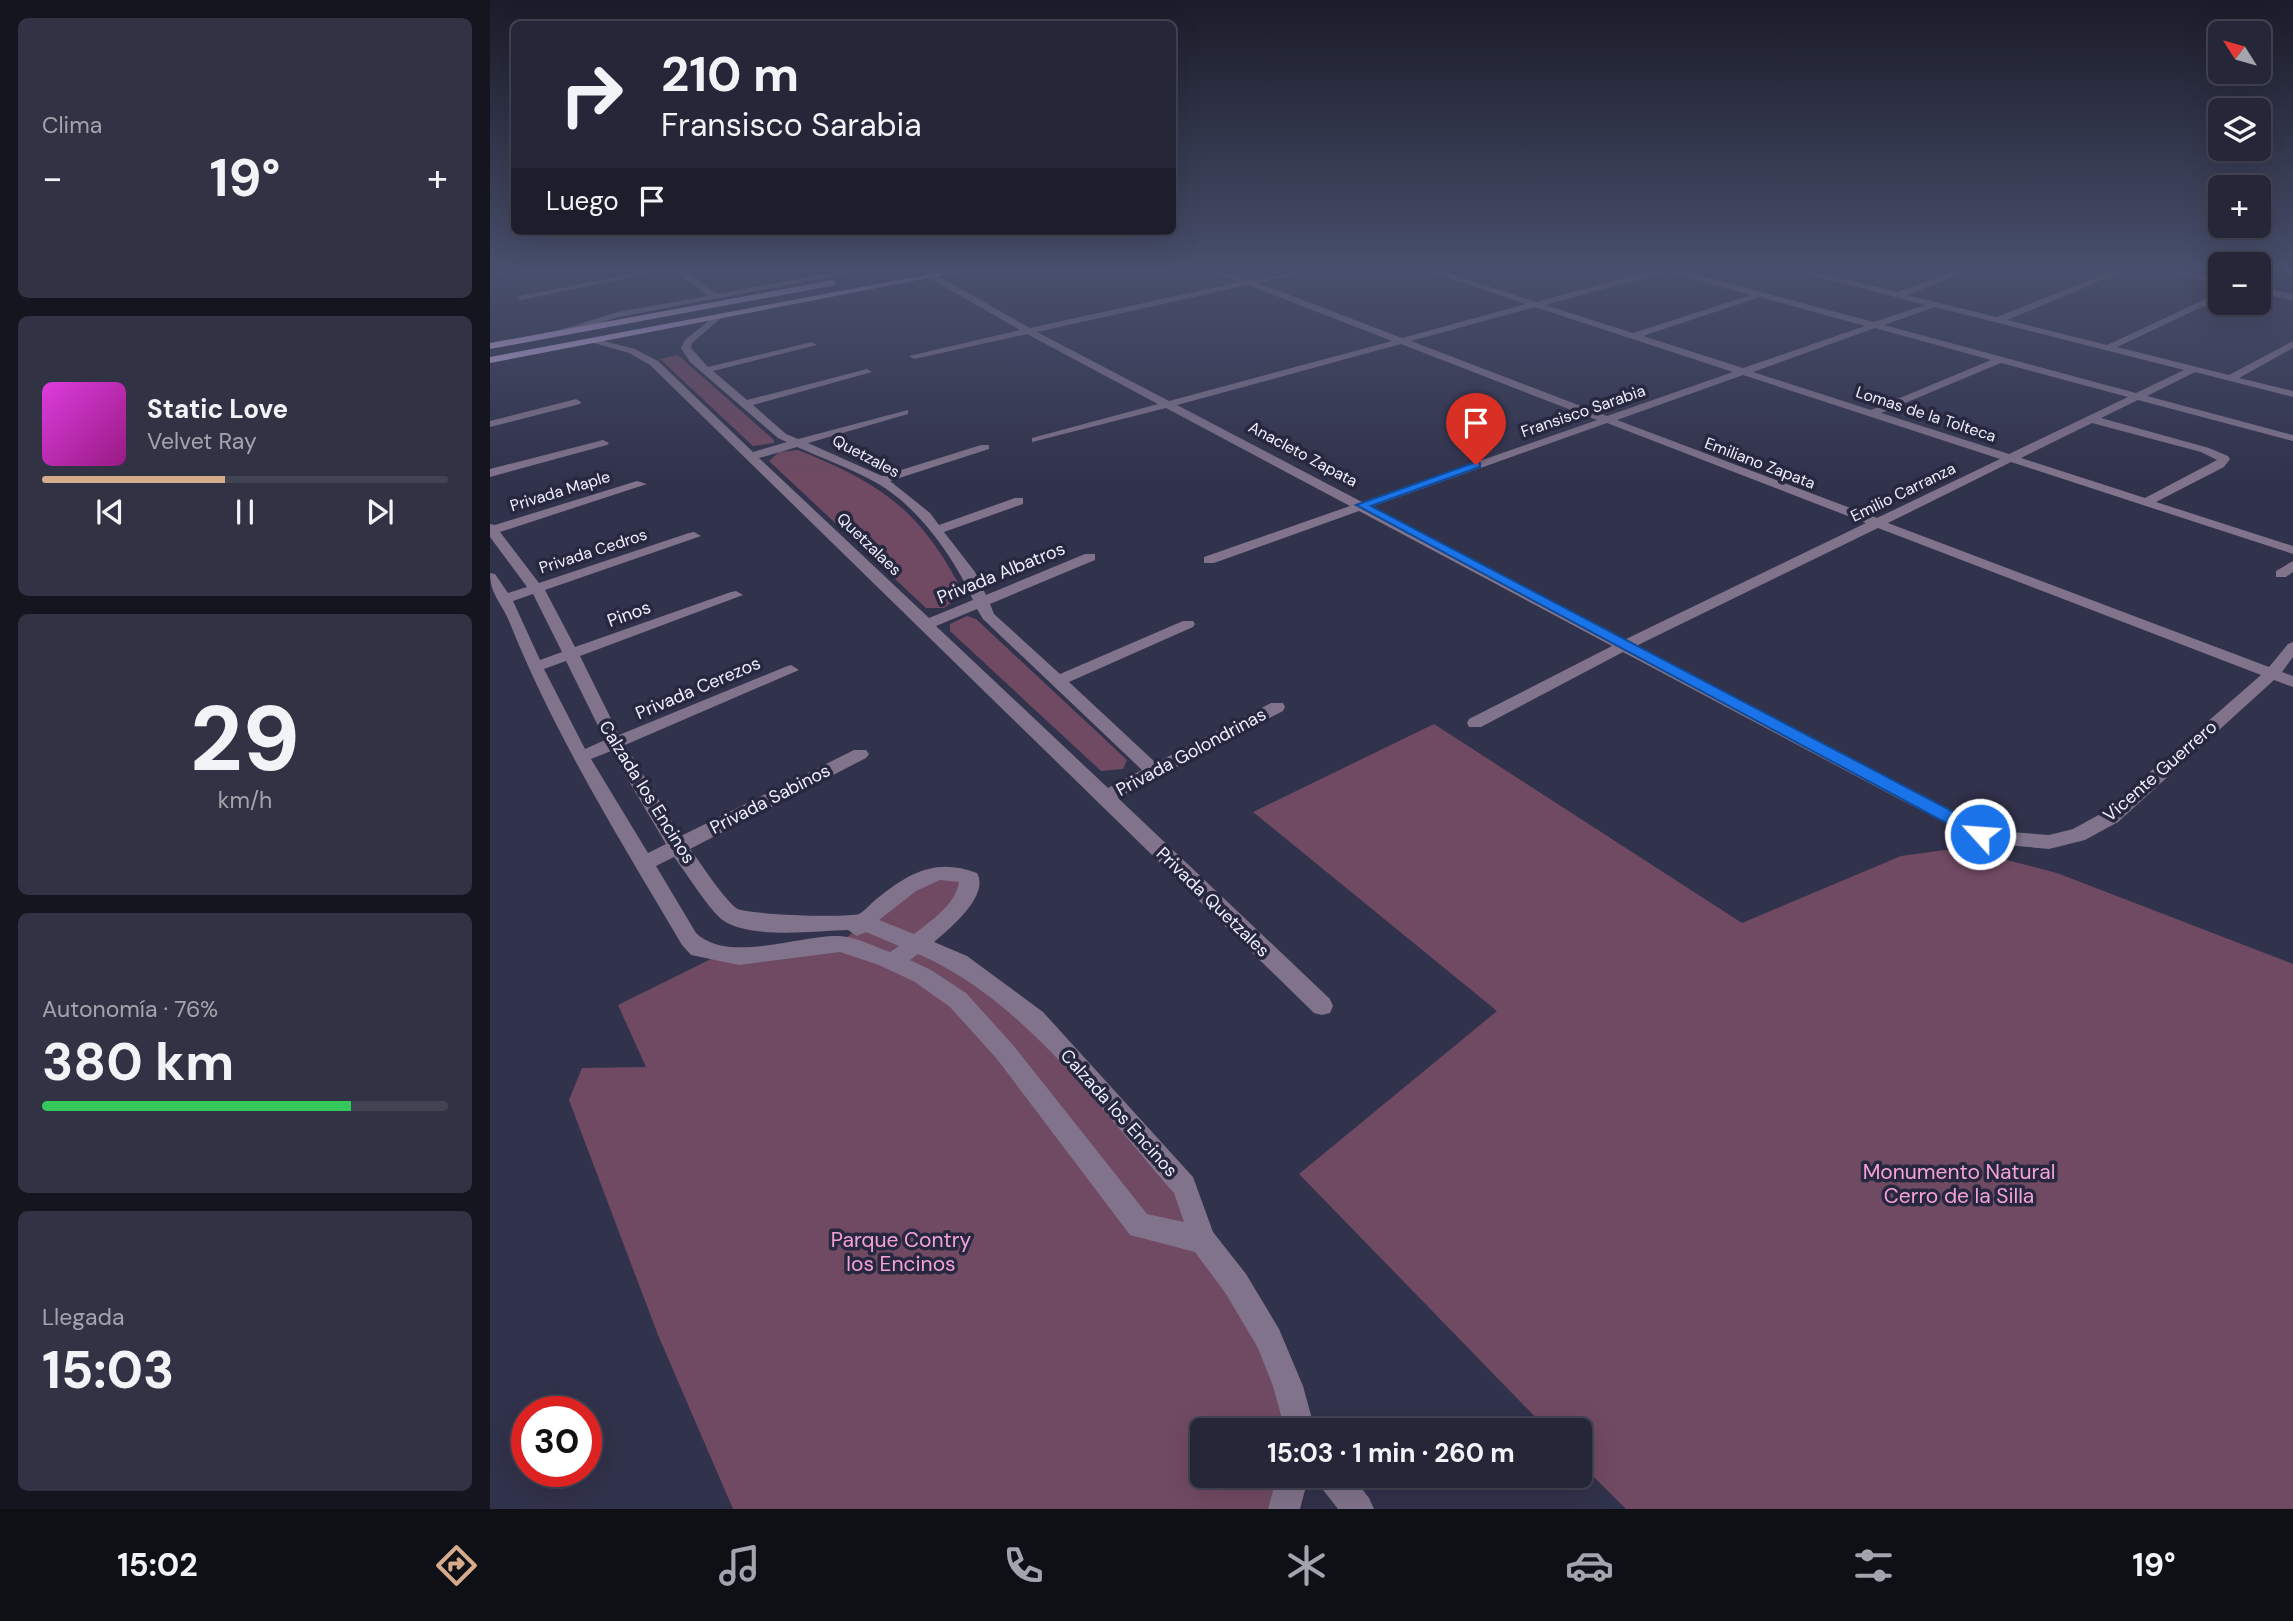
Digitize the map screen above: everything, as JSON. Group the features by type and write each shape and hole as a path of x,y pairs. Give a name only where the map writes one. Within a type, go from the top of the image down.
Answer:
{"main road":[{"path":"490,346 520,340"},
{"path":"490,360 595,340"}],"street":[{"name":"Quetzales","path":"690,340 686,348 706,370 782,436 881,481 910,502 938,530 968,572 994,622 1154,772"},
{"path":"914,356 986,340"},
{"name":"Anacleto Zapata","path":"1047,340 1970,829 1993,838"},
{"name":"Emiliano Zapata","path":"1393,340 2293,682"},
{"path":"1036,440 1409,340"},
{"name":"Lomas de la Tolteca","path":"1648,340 2293,550"},
{"name":"Fransisco Sarabia","path":"1209,560 1835,340"},
{"path":"1928,340 2291,438"},
{"path":"2078,340 2293,394"},
{"path":"2108,348 2124,340"},
{"name":"Quetzalaes","path":"592,341 650,359 1104,798"},
{"path":"2231,378 2293,344"},
{"path":"706,370 812,345"},
{"path":"1872,413 1998,360"},
{"name":"Emilio Carranza","path":"1475,723 1626,645 2013,460 2194,369"},
{"path":"745,404 867,372"},
{"path":"490,424 576,402"},
{"path":"752,456 904,412"},
{"path":"2095,420 2205,450 2224,459 2220,464 2146,502"},
{"path":"490,473 603,443"},
{"path":"881,481 985,447"},
{"name":"Privada Maple","path":"490,530 641,484"},
{"path":"938,530 1019,501"},
{"name":"Calzada los Encinos","path":"490,530 543,598 569,656 615,743 677,846 729,914 741,920 864,922 959,962 1035,1019 1184,1186 1203,1240"},
{"name":"Privada Cedros","path":"504,599 694,536"},
{"name":"Privada Albatros","path":"925,625 1090,557"},
{"path":"2281,574 2293,565"},
{"name":"Calzada los Encinos","path":"490,577 504,599 581,757 689,939 699,949 739,956 840,944 923,976 958,1000 1040,1095 1139,1226 1203,1240"},
{"name":"Pinos","path":"535,667 736,595"},
{"path":"1056,682 1188,624"},
{"name":"Vicente Guerrero","path":"1993,838 2049,842 2078,835 2110,817 2272,674 2293,647"},
{"name":"Privada Cerezos","path":"581,757 791,670"},
{"name":"Privada Golondrinas","path":"1104,798 1277,707"},
{"name":"Privada Sabinos","path":"643,864 860,754"},
{"name":"Privada Quetzales","path":"1104,798 1322,1006"},
{"path":"840,944 894,895 923,878 947,872 961,872 970,878 971,886 963,901 892,962"},
{"path":"1203,1240 1236,1283 1269,1339 1288,1386 1297,1418"},
{"path":"1284,1509 1290,1488"},
{"path":"1341,1488 1358,1509"}],"green space":[{"path":"678,355 774,440 774,443 753,446 660,359"},
{"path":"798,450 853,475 895,502 930,539 962,590 961,596 944,608 926,608 769,461 779,452"},
{"path":"967,616 976,619 1127,760 1123,769 1101,771 950,631 950,624"},
{"name":"Monumento Natural Cerro de la Silla","path":"1434,724 1742,923 1901,856 1960,848 2057,873 2293,964 2293,1509 1626,1509 1592,1475 1592,1418 1536,1418 1299,1174 1497,1011 1253,812"},
{"name":"Parque Contry los Encinos","path":"923,878 970,878 917,943 989,982 1184,1186 1236,1284 1295,1418 1190,1418 1190,1488 1290,1488 1284,1509 733,1509 658,1335 569,1100 582,1068 646,1067 618,1005 721,954 840,944 885,902"}],"route":[{"path":"1476,465 1361,505 1980,834"}]}
